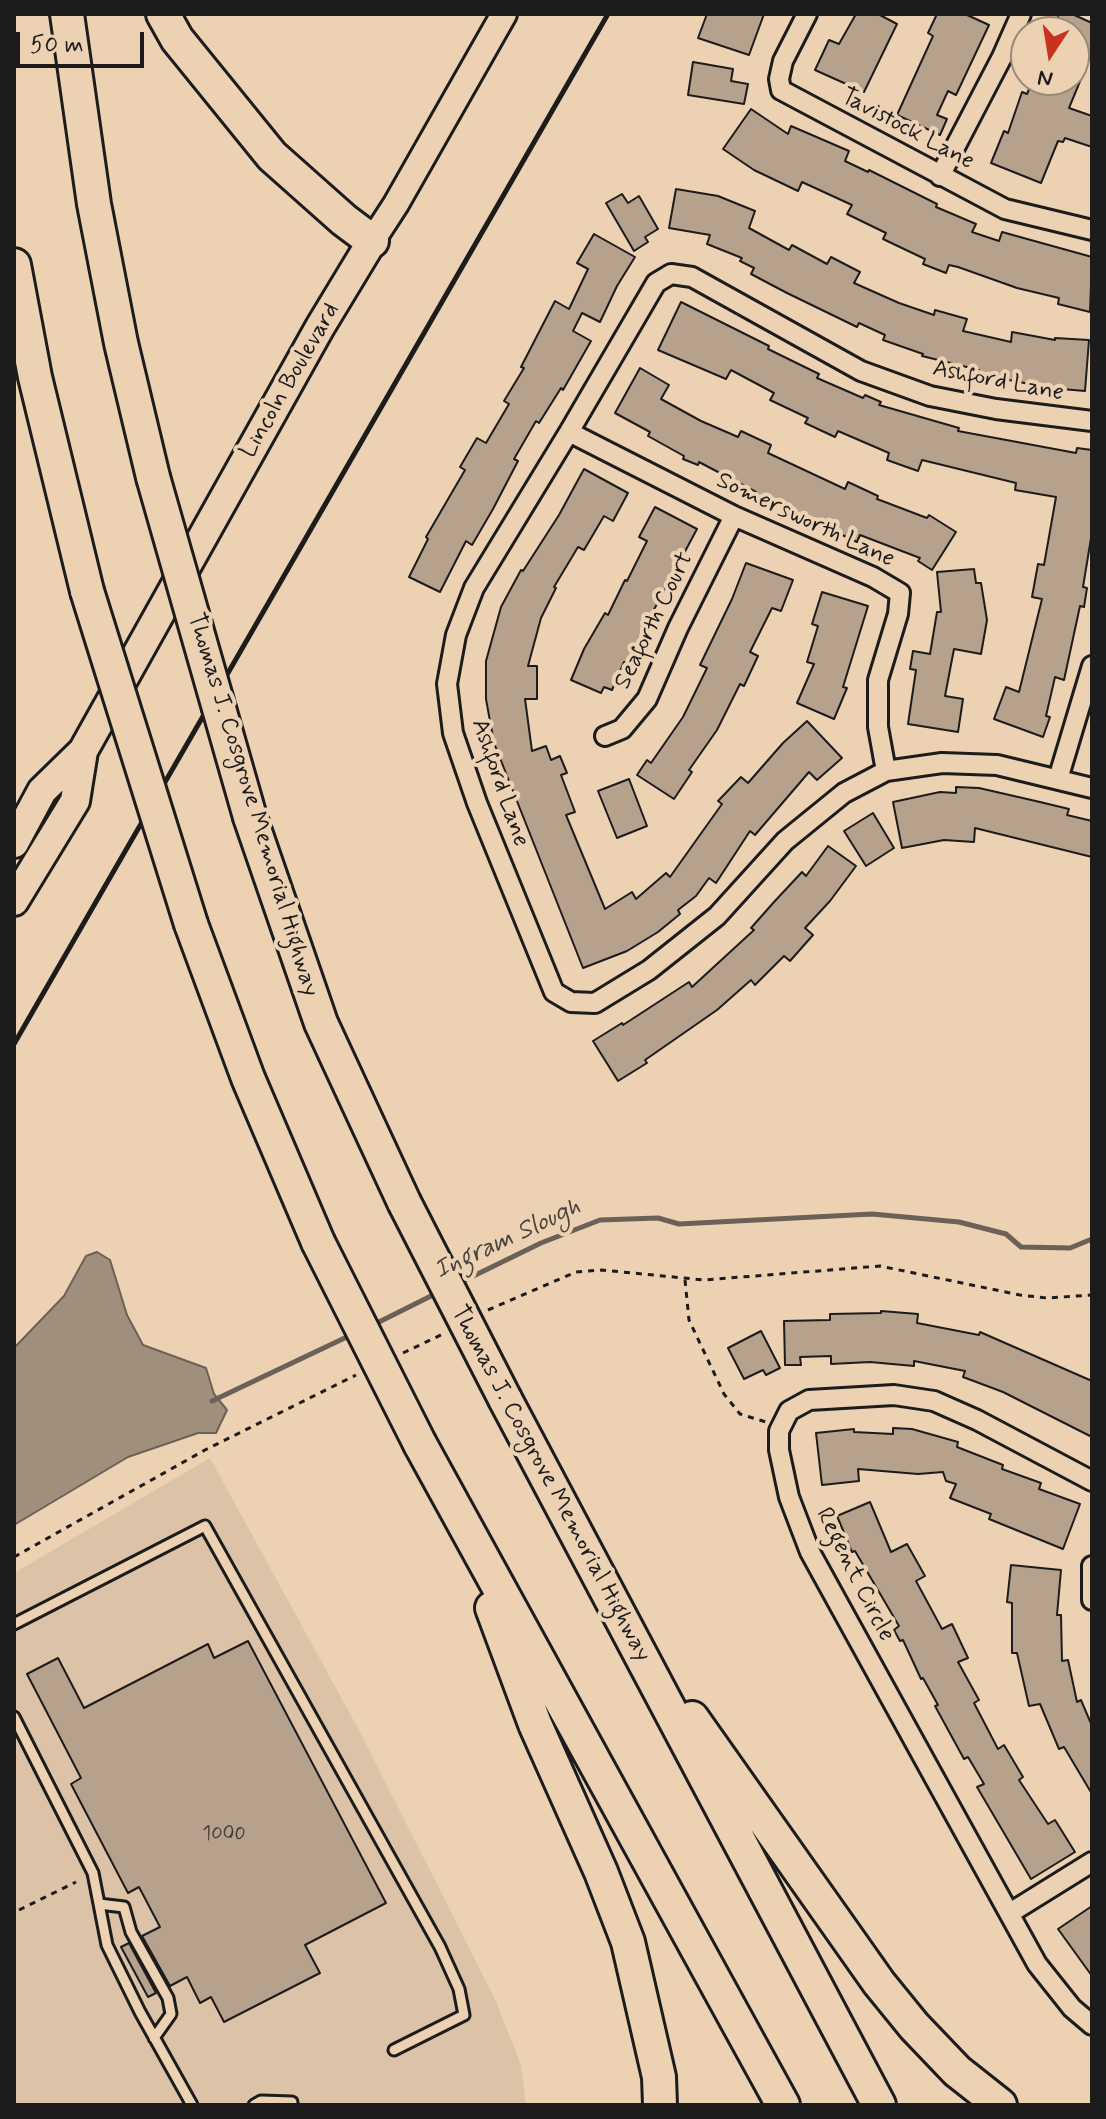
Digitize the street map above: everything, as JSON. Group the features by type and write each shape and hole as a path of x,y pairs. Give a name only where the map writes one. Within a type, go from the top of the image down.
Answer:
{"highway":[{"name":"Thomas J. Cosgrove Memorial Highway","path":"67,14 94,204 121,343 153,477 250,817 321,1023 404,1202 505,1399 879,2105"},
{"path":"163,14 177,39 272,156 372,241"},
{"path":"14,265 35,377 87,591 191,924 248,1078 318,1242 420,1444 783,2105"},
{"path":"452,1504 535,1724 601,1872 628,1942 659,2077 660,2105"},
{"path":"611,1602 879,1983 957,2071 1000,2105"}],"main road":[{"name":"Lincoln Boulevard","path":"14,843 42,791 83,751 320,327 396,204 504,14"},
{"name":"Lincoln Boulevard","path":"14,901 75,801 83,751"}],"street":[{"name":"Tavistock Lane","path":"807,14 783,61 779,79 781,90 1005,209 1092,230"},
{"path":"940,176 1021,14"},
{"name":"Ashford Lane","path":"1092,421 996,409 930,396 861,371 692,277 671,274 656,283 474,588 456,635 447,684 453,733 477,803 554,992 571,1002 595,1003 649,970 717,916 785,841 844,793 886,771 942,763 997,765 1092,788"},
{"name":"Somersworth Lane","path":"569,432 734,516 873,577 900,593 898,614 878,680 878,727 886,771"},
{"name":"Seaforth Court","path":"605,736 622,729 647,699 678,628 734,516"},
{"path":"1058,779 1092,666"},
{"path":"779,1431 789,1411 809,1400 894,1395 934,1401 977,1420 1092,1481"},
{"name":"Regent Circle","path":"779,1431 779,1450 789,1497 810,1552 1037,1964 1072,2008 1092,2025"},
{"path":"1092,1566 1092,1600"},
{"path":"1010,1913 1092,1862"}],"lane":[{"path":"14,1624 205,1526 440,1947 459,1989 464,2015 394,2050"},
{"path":"14,1717 93,1873 107,1945 192,2105"},
{"path":"99,1904 124,1907 131,1932 168,1998 171,2014 154,2038"},
{"path":"254,2105 261,2101 292,2102"}],"path":[{"path":"483,1312 576,1272 602,1270 685,1280 880,1266 1020,1295 1047,1298 1092,1295"},
{"path":"685,1280 689,1320 724,1394 740,1414 761,1419 779,1431"},
{"path":"395,1356 446,1332"},
{"path":"14,1557 205,1450 357,1374"},
{"path":"19,1910 76,1882"}],"shaded area":[{"path":"97,1252 110,1260 127,1315 143,1345 206,1368 214,1394 227,1410 216,1433 198,1433 128,1457 14,1525 14,1348 64,1296 86,1256"},
{"path":"210,1458 360,1732 495,1999 521,2065 526,2105 14,2105 14,1573"}],"building":[{"path":"707,14 764,14 749,55 698,38"},
{"path":"856,14 878,14 897,24 864,92 815,70 829,40 839,44"},
{"path":"937,14 965,14 989,25 956,95 948,91 937,115 947,119 940,135 897,115 933,36 928,33"},
{"path":"1090,22 1092,23 1090,57"},
{"path":"693,62 733,69 731,81 748,84 744,104 688,95"},
{"path":"1021,96 1074,96 1069,108 1092,116 1092,147 1065,138 1063,142 1058,141 1041,183 991,163 1004,131 1008,133"},
{"path":"751,109 788,134 791,126 849,151 845,161 976,224 972,232 999,241 1002,232 1092,257 1090,312 1058,304 1059,298 1017,288 958,267 949,265 946,273 923,264 925,259 883,239 886,233 847,214 852,205 802,182 798,191 754,170 723,149"},
{"path":"676,189 718,196 755,211 749,228 789,250 792,245 827,264 831,257 860,272 854,283 899,303 934,315 935,310 967,319 963,331 1011,342 1012,332 1055,340 1089,340 1085,391 1050,388 978,374 979,370 922,356 883,340 885,335 859,323 857,327 787,293 751,274 754,268 740,261 742,258 707,244 710,235 669,228"},
{"path":"622,194 628,203 639,196 658,229 645,237 648,242 634,251 606,203"},
{"path":"594,234 635,257 600,322 582,313 573,331 591,341 563,390 561,388 539,423 536,421 514,459 518,461 493,509 472,545 466,541 440,592 409,577 428,539 426,537 465,470 460,467 477,438 486,443 509,404 504,401 524,368 521,367 555,301 569,309 588,269 577,263"},
{"path":"681,302 769,346 768,349 819,374 817,378 863,398 865,395 881,402 879,405 959,428 958,431 1076,453 1077,448 1092,450 1092,532 1083,587 1087,588 1084,607 1080,606 1064,680 1055,677 1046,716 1050,717 1043,737 994,719 1006,687 1019,692 1042,599 1032,597 1038,564 1044,565 1056,497 1015,490 1016,483 922,460 918,471 887,460 889,453 838,431 835,437 805,423 808,418 770,400 774,393 731,370 726,379 658,350"},
{"path":"640,368 669,385 661,399 701,421 738,437 741,431 771,445 768,453 845,489 848,482 878,496 877,499 927,518 929,515 956,532 932,570 918,561 920,558 860,535 857,542 756,494 699,462 698,465 683,459 684,456 648,436 650,432 615,413"},
{"path":"584,469 628,493 613,521 604,516 584,550 578,547 554,587 541,618 528,666 537,666 537,699 525,699 532,751 546,746 551,760 560,756 567,773 561,775 575,812 566,815 605,909 632,892 636,899 666,873 670,877 722,804 718,801 741,777 748,783 807,721 842,758 817,780 809,772 755,835 750,831 716,883 709,878 696,896 678,910 680,914 658,932 627,951 583,968 494,743 486,699 486,661 501,607"},
{"path":"655,507 697,529 642,632 650,636 634,667 624,662 612,690 604,687 601,693 571,680 584,649 605,613 608,615 647,541 639,537"},
{"path":"746,563 793,580 781,611 772,608 750,652 758,656 744,686 740,684 717,730 689,770 692,772 674,799 637,775 647,760 651,763 683,717 707,668 700,665"},
{"path":"974,569 976,583 981,583 987,620 981,654 954,649 945,696 963,699 958,732 908,724 916,670 910,669 913,651 930,654 937,612 941,612 937,572"},
{"path":"822,592 868,606 843,687 847,688 834,719 797,703 814,664 807,662 818,626 812,624"},
{"path":"629,779 647,826 617,838 598,791"},
{"path":"956,787 979,788 1069,809 1067,815 1092,821 1092,857 975,828 974,842 944,840 902,848 893,802 940,792 956,793"},
{"path":"873,813 894,848 866,866 844,831"},
{"path":"828,846 856,866 805,928 813,935 790,961 784,956 755,985 751,980 717,1010 618,1081 593,1041 689,982 692,987 754,930 751,928 802,872 806,876"},
{"path":"881,1311 918,1314 917,1323 979,1335 980,1332 1092,1381 1092,1437 1003,1392 963,1377 965,1371 914,1361 914,1366 870,1362 831,1364 831,1356 800,1357 801,1365 785,1365 784,1321 830,1320 830,1314"},
{"path":"761,1331 780,1368 766,1375 763,1370 744,1379 728,1348"},
{"path":"893,1428 912,1429 958,1442 957,1447 1003,1465 1002,1469 1041,1483 1039,1489 1080,1504 1063,1549 989,1519 991,1514 950,1498 956,1484 946,1481 943,1472 918,1474 858,1469 859,1481 822,1485 816,1433 854,1429 854,1432 893,1434"},
{"path":"870,1502 891,1552 907,1544 925,1576 916,1581 942,1629 952,1624 968,1658 958,1662 979,1700 974,1703 998,1749 1004,1745 1023,1777 1019,1780 1048,1824 1055,1820 1075,1852 1031,1879 977,1787 984,1784 968,1757 964,1759 903,1640 900,1641 894,1630 899,1626 855,1551 852,1552 837,1516"},
{"path":"1011,1565 1061,1570 1057,1615 1061,1615 1062,1661 1068,1660 1077,1702 1081,1700 1092,1726 1092,1794 1064,1747 1059,1749 1040,1704 1029,1706 1017,1653 1012,1653 1012,1603 1007,1602"},
{"path":"248,1641 386,1903 305,1945 320,1973 224,2022 211,1997 200,2003 187,1977 170,1986 142,1936 160,1927 139,1887 128,1893 71,1784 81,1778 27,1674 58,1658 84,1708 208,1644 214,1658"},
{"path":"1092,1906 1092,1976 1058,1929"},
{"path":"129,1943 156,1993 148,1997 121,1947"}],"waterway":[{"name":"Ingram Slough","path":"457,1284 541,1243 600,1220 658,1218 679,1224 872,1214 959,1222 1006,1234 1021,1247 1070,1248 1092,1239"},
{"name":"Ingram Slough","path":"371,1326 437,1293"},
{"name":"Ingram Slough","path":"212,1401 351,1335"}],"railway":[{"path":"14,1044 608,14"}]}
